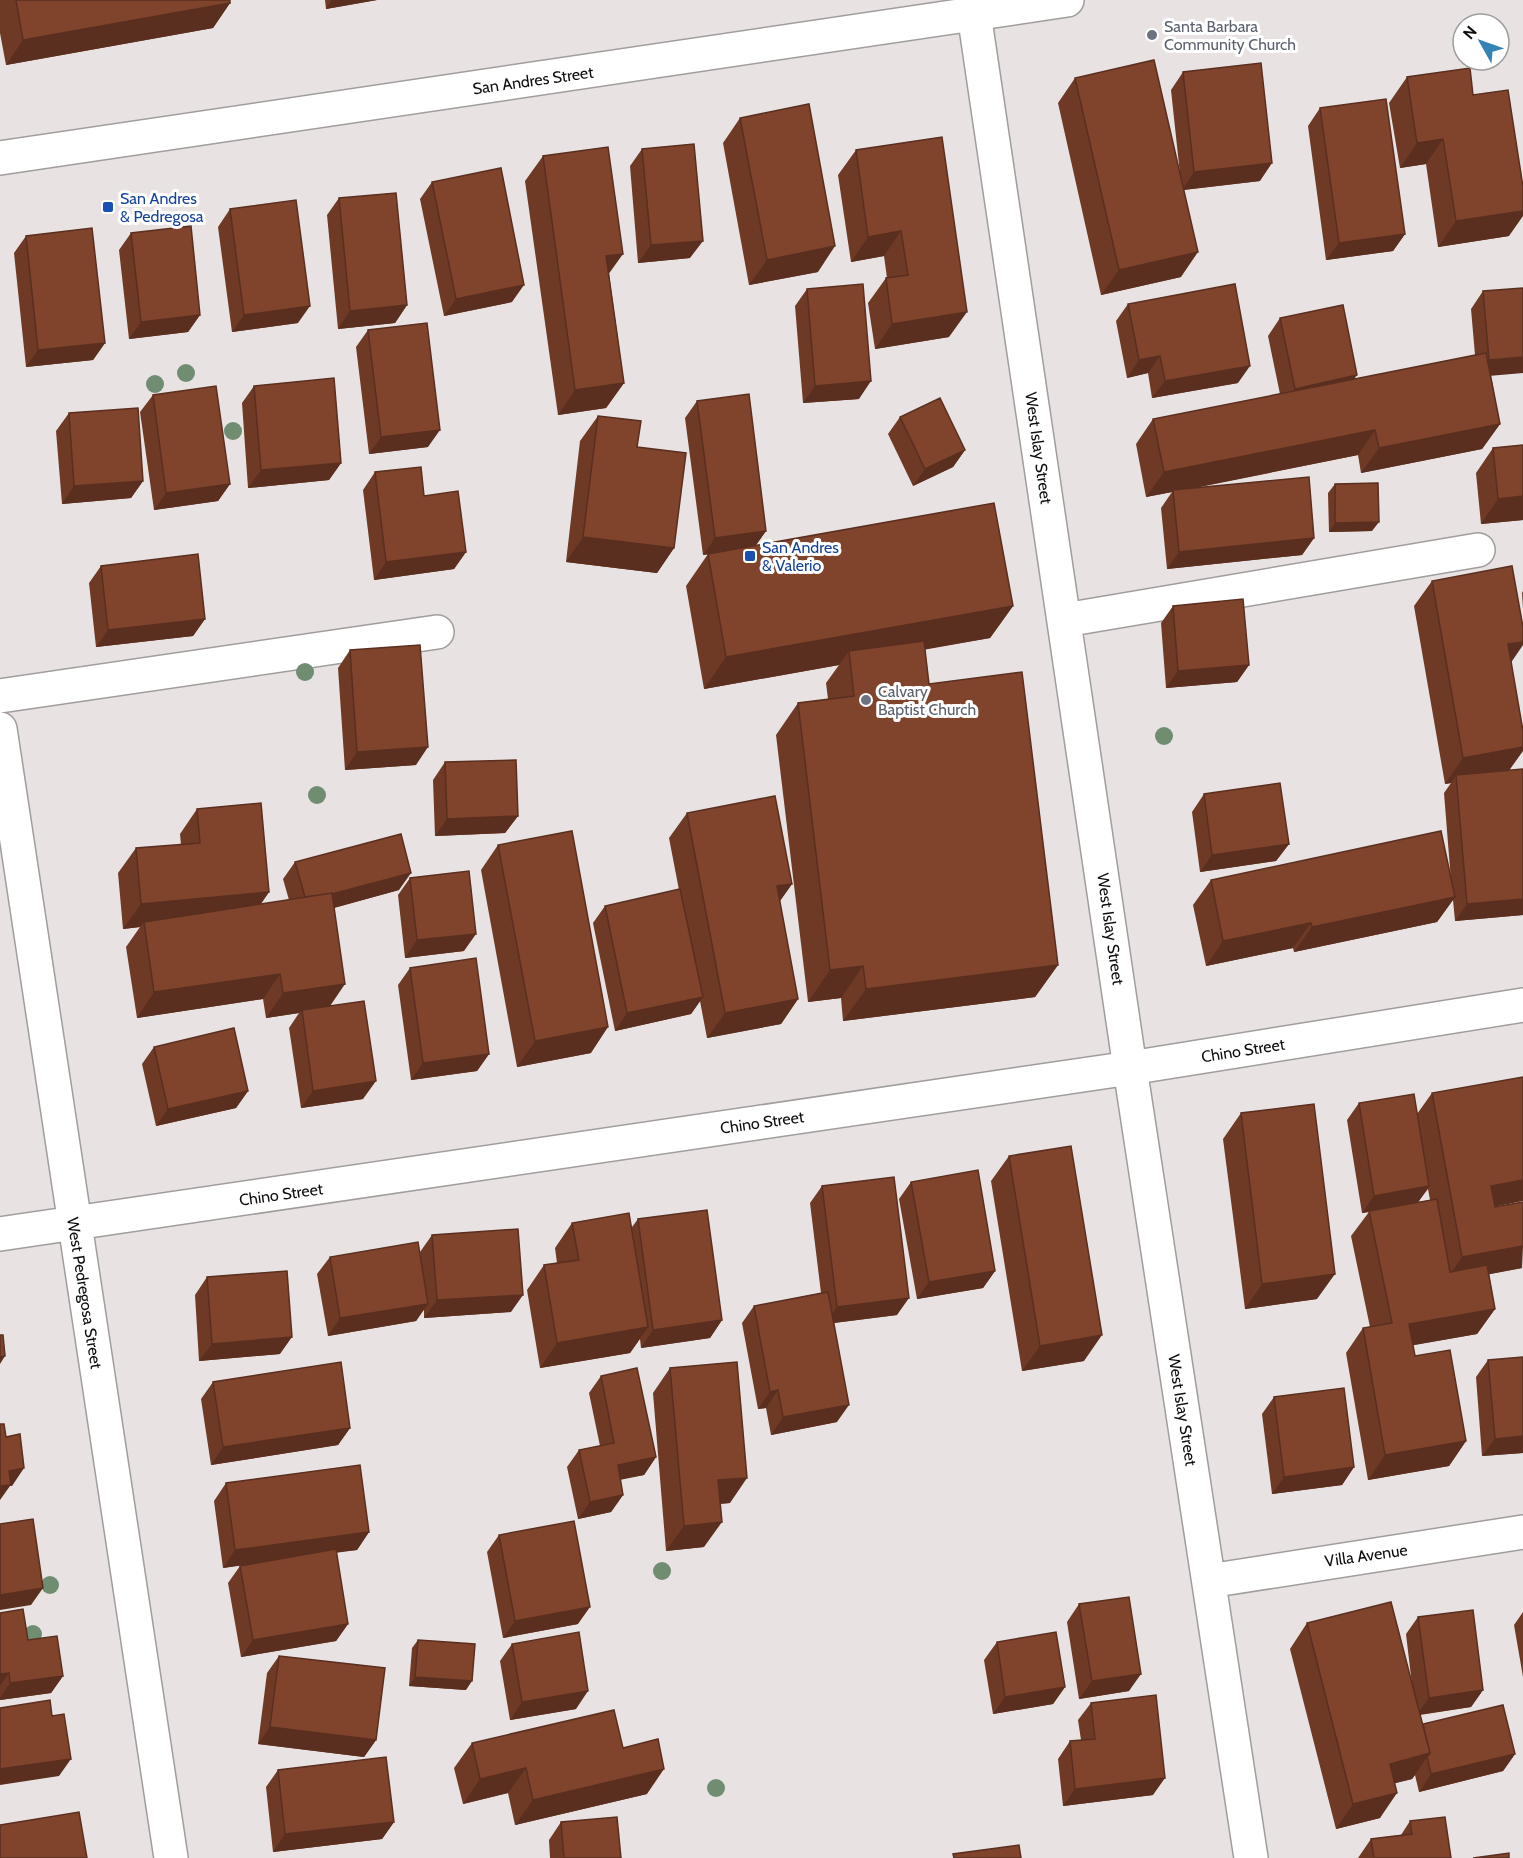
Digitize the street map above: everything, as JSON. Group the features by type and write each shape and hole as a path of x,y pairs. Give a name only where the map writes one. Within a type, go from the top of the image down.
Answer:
{"street":[{"name":"San Andres Street","path":"0,159 973,7 1067,0"},
{"name":"West Islay Street","path":"973,7 1130,1068 1251,1858"},
{"path":"1065,620 1478,550"},
{"path":"0,696 437,632"},
{"name":"West Pedregosa Street","path":"0,729 171,1858"},
{"name":"Chino Street","path":"0,1234 1130,1068 1523,1005"},
{"name":"Villa Avenue","path":"1209,1581 1523,1532"}],"building":[{"path":"16,0 230,0 230,3 23,40"},
{"path":"1154,60 1198,252 1119,270 1075,78"},
{"path":"1261,63 1272,163 1194,172 1183,72"},
{"path":"1451,71 1470,72 1473,95 1508,90 1523,187 1523,211 1456,221 1443,139 1417,143 1407,77"},
{"path":"1386,99 1405,234 1339,243 1320,108"},
{"path":"809,104 835,246 767,260 740,118"},
{"path":"942,137 967,312 892,324 886,278 908,275 901,231 868,237 856,150"},
{"path":"694,144 703,241 651,245 642,149"},
{"path":"608,147 623,254 606,256 624,383 575,390 543,156"},
{"path":"501,168 524,285 456,299 432,182"},
{"path":"396,193 407,305 350,311 339,198"},
{"path":"296,200 310,306 244,315 230,209"},
{"path":"191,226 200,315 141,322 131,233"},
{"path":"92,228 105,343 38,350 26,236"},
{"path":"863,284 871,381 815,386 807,289"},
{"path":"1235,284 1250,366 1165,381 1160,356 1139,360 1128,304"},
{"path":"1523,288 1523,357 1489,360 1483,291"},
{"path":"1343,305 1357,375 1295,389 1280,318"},
{"path":"427,323 440,430 381,437 368,330"},
{"path":"1486,353 1500,424 1379,448 1375,430 1164,472 1153,419"},
{"path":"334,378 341,463 261,470 254,386"},
{"path":"216,386 230,484 166,493 153,395"},
{"path":"749,394 766,531 715,538 697,401"},
{"path":"940,398 965,450 925,469 900,417"},
{"path":"138,408 143,481 74,486 69,413"},
{"path":"598,416 641,421 637,447 686,453 674,548 583,537"},
{"path":"1523,445 1523,496 1498,499 1493,448"},
{"path":"421,467 424,496 458,491 466,552 386,562 375,472"},
{"path":"1309,477 1314,538 1179,552 1173,490"},
{"path":"1378,483 1379,522 1335,523 1335,484"},
{"path":"994,503 1013,606 726,657 708,554"},
{"path":"198,554 205,619 108,630 101,566"},
{"path":"1512,566 1523,627 1523,642 1508,644 1523,731 1523,747 1463,758 1432,581"},
{"path":"1243,599 1249,665 1178,671 1173,606"},
{"path":"924,641 929,684 1022,672 1058,965 866,989 863,966 830,970 798,703 854,696 849,651"},
{"path":"420,645 428,747 357,752 350,650"},
{"path":"516,760 518,816 447,819 445,762"},
{"path":"1523,769 1523,899 1467,904 1456,775"},
{"path":"1280,783 1289,844 1212,855 1204,794"},
{"path":"775,796 792,884 777,886 798,999 725,1013 687,813"},
{"path":"261,803 269,892 141,904 136,848 200,843 197,809"},
{"path":"572,831 608,1027 535,1041 498,845"},
{"path":"1441,831 1455,897 1312,927 1311,923 1223,941 1211,880"},
{"path":"401,834 411,873 332,894 305,897 295,862"},
{"path":"469,871 476,934 417,940 410,878"},
{"path":"680,889 703,997 627,1013 605,906"},
{"path":"332,893 345,984 283,993 280,974 154,992 144,922"},
{"path":"476,958 489,1054 423,1063 410,968"},
{"path":"364,1001 376,1081 313,1091 302,1010"},
{"path":"234,1028 248,1091 168,1109 154,1047"},
{"path":"1523,1077 1523,1180 1491,1186 1495,1207 1523,1202 1523,1246 1462,1257 1432,1093"},
{"path":"1414,1094 1429,1186 1374,1196 1359,1103"},
{"path":"1314,1104 1335,1274 1262,1284 1241,1113"},
{"path":"1071,1146 1102,1335 1040,1346 1009,1156"},
{"path":"978,1170 995,1271 929,1282 911,1182"},
{"path":"894,1177 909,1298 837,1307 822,1186"},
{"path":"1437,1199 1450,1272 1487,1265 1495,1309 1409,1324 1415,1356 1450,1350 1466,1441 1385,1455 1363,1328 1392,1323 1369,1211"},
{"path":"707,1210 722,1320 653,1330 638,1219"},
{"path":"629,1213 648,1327 557,1343 544,1265 579,1260 572,1223"},
{"path":"518,1229 523,1295 437,1300 432,1235"},
{"path":"418,1242 428,1304 340,1318 330,1257"},
{"path":"287,1271 292,1337 212,1344 207,1277"},
{"path":"828,1292 849,1405 783,1417 778,1390 770,1392 754,1306"},
{"path":"0,1335 3,1335 5,1356 0,1357"},
{"path":"1523,1357 1523,1436 1495,1439 1488,1360"},
{"path":"341,1362 350,1428 223,1447 213,1382"},
{"path":"737,1362 747,1478 718,1480 722,1522 684,1526 670,1368"},
{"path":"637,1368 656,1457 618,1465 623,1495 590,1502 579,1450 614,1443 601,1376"},
{"path":"1344,1388 1354,1467 1284,1477 1274,1397"},
{"path":"0,1424 4,1424 6,1437 20,1434 24,1468 9,1471 11,1485 0,1486"},
{"path":"360,1465 369,1532 235,1550 226,1483"},
{"path":"33,1519 43,1588 0,1595 0,1524"},
{"path":"574,1521 590,1607 515,1621 499,1535"},
{"path":"336,1549 348,1624 253,1640 240,1566"},
{"path":"1129,1597 1141,1674 1092,1681 1079,1604"},
{"path":"1391,1602 1430,1753 1390,1764 1397,1793 1353,1804 1307,1623"},
{"path":"23,1609 28,1640 57,1636 63,1676 10,1683 9,1673 0,1674 0,1613"},
{"path":"1473,1610 1483,1690 1429,1698 1418,1617"},
{"path":"579,1632 588,1691 522,1702 512,1644"},
{"path":"1056,1632 1065,1687 1005,1697 997,1642"},
{"path":"418,1640 475,1644 472,1681 415,1677"},
{"path":"279,1656 385,1668 376,1740 270,1727"},
{"path":"1156,1695 1165,1778 1075,1789 1070,1741 1095,1739 1091,1703"},
{"path":"50,1700 52,1716 64,1714 71,1759 0,1769 0,1708"},
{"path":"1503,1705 1515,1754 1431,1774 1427,1757 1430,1753 1423,1724"},
{"path":"614,1710 623,1748 658,1739 664,1769 533,1800 526,1768 480,1779 472,1743"},
{"path":"386,1757 394,1822 285,1834 278,1770"},
{"path":"79,1812 87,1858 0,1858 0,1825"},
{"path":"617,1817 621,1858 564,1858 561,1822"},
{"path":"1445,1817 1451,1858 1374,1858 1371,1839 1412,1834 1410,1821"},
{"path":"1019,1845 1021,1858 954,1858 953,1854"},
{"path":"1509,1853 1509,1858 1473,1858"}],"place":[{"name":"Santa Barbara Community Church","path":"1152,35"},
{"name":"San Andres & Pedregosa","path":"108,207"},
{"name":"San Andres & Valerio","path":"750,556"},
{"name":"Calvary Baptist Church","path":"866,700"}]}
